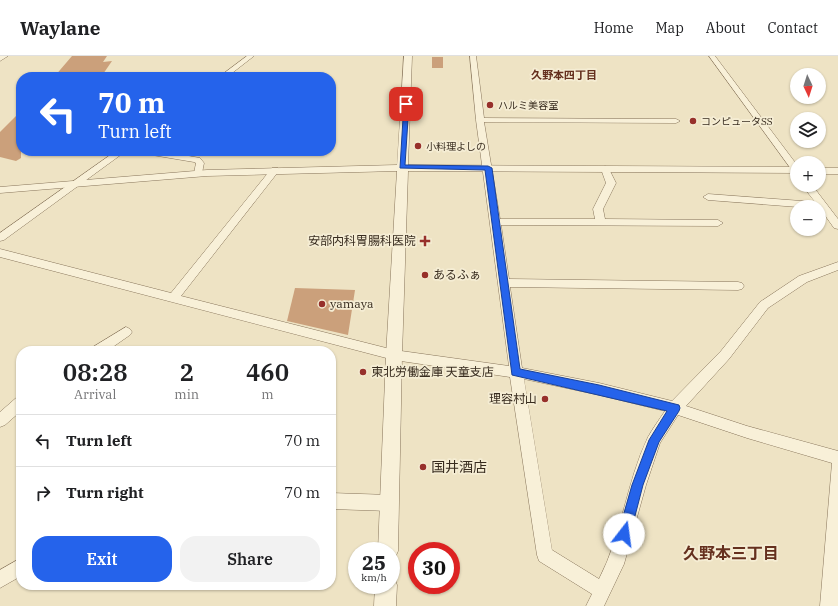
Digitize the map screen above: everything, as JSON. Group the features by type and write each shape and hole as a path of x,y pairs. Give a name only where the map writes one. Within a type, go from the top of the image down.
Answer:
{"street":[{"path":"0,59 4,56"},
{"path":"229,72 250,56"},
{"path":"388,542 394,355 408,56"},
{"path":"473,56 480,120 488,168 503,283 545,555 602,591"},
{"path":"712,56 790,162"},
{"path":"480,120 676,121"},
{"path":"0,238 115,156"},
{"path":"174,156 197,160 200,163 198,173"},
{"path":"0,190 198,173 275,170 402,167 790,171"},
{"path":"601,222 598,209 611,183 604,169"},
{"path":"174,297 275,170"},
{"path":"826,171 838,171"},
{"path":"812,192 818,200"},
{"path":"708,197 790,203"},
{"path":"826,210 838,226"},
{"path":"495,222 718,223"},
{"path":"0,253 394,355 516,372 599,389 675,408 746,432 838,458"},
{"path":"595,606 616,564 638,485 654,440 675,408 725,355 764,305 802,279 838,266"},
{"path":"503,283 738,286"},
{"path":"105,346 126,332"},
{"path":"0,421 16,407"},
{"path":"829,606 835,556 838,465"},
{"path":"336,501 390,503"},
{"path":"0,580 16,569"},
{"path":"385,606 386,594"}],"building":[{"path":"72,56 107,56 103,62 112,61 104,72 58,72"},
{"path":"432,57 443,57 443,68 432,68"},
{"path":"16,116 16,156 21,156 21,158 16,161 0,157 0,132"},
{"name":"yamaya","path":"295,288 355,290 348,335 287,321"}],"place":[{"name":"ハルミ美容室","path":"490,105"},
{"name":"コンピュータSS","path":"693,121"},
{"name":"小料理よしの","path":"418,146"},
{"name":"安部内科胃腸科医院","path":"425,241"},
{"name":"あるふぁ","path":"425,275"},
{"name":"yamaya","path":"322,304"},
{"name":"東北労働金庫 天童支店","path":"363,372"},
{"name":"理容村山","path":"545,399"},
{"name":"国井酒店","path":"423,467"}],"district":[{"name":"久野本四丁目","path":"564,75"},
{"name":"久野本三丁目","path":"731,553"}],"route":[{"path":"406,104 402,167 488,168 516,372 599,389 675,408 654,440 638,485 624,534"}]}
